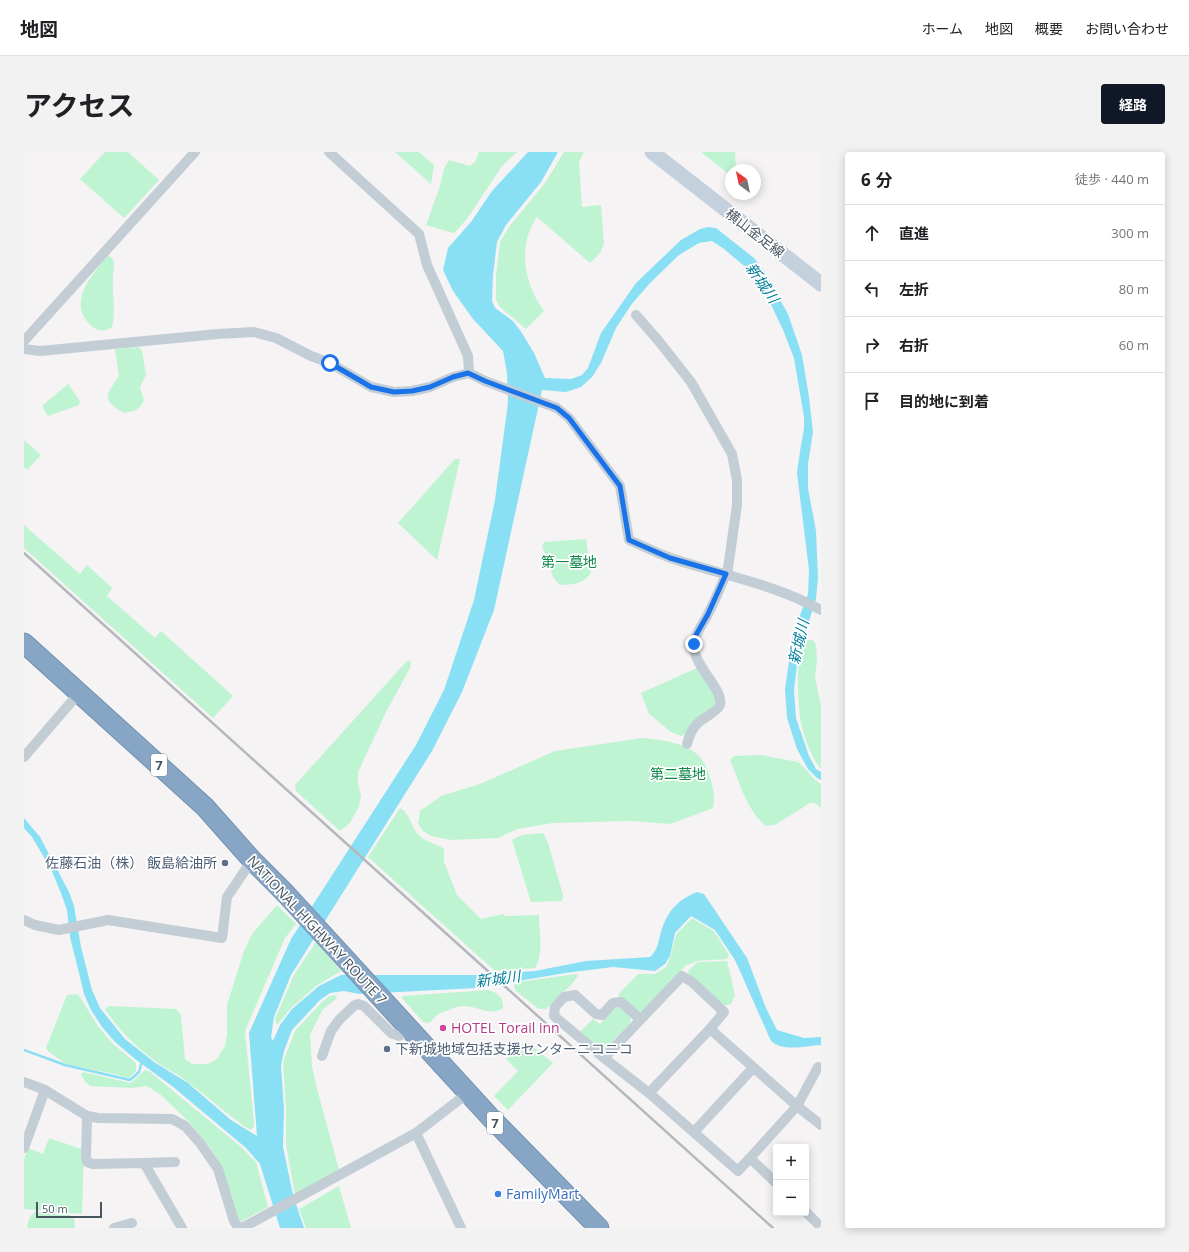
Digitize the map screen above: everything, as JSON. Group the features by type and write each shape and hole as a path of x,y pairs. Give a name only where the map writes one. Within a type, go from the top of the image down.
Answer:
{"highway":[{"name":"NATIONAL HIGHWAY ROUTE 7","path":"24,643 205,807 252,860 286,894 468,1093 599,1228"}],"street":[{"path":"24,341 195,152"},
{"path":"329,152 419,234 427,265 468,356 468,373"},
{"name":"横山金足線","path":"652,152 821,284"},
{"path":"636,315 691,382 732,454 737,480 737,505 727,575 696,635 694,644 697,660 719,695 720,704 717,710 697,723 690,734 687,744"},
{"path":"24,349 40,351 254,332 276,338 311,356 330,363 371,387 394,392 412,391 430,387 453,377 468,373 485,381 557,408 569,418 620,486 629,540 670,558 772,588 803,600 821,610"},
{"path":"24,757 79,693"},
{"path":"24,920 35,925 59,930 108,920 222,938 228,897 252,860"},
{"path":"604,1058 682,976 692,982 724,1012 710,1029 649,1093"},
{"path":"640,1019 621,1002 613,1003 602,1015 596,1014 575,995 564,997 555,1007 554,1016 649,1093 738,1170 797,1106 818,1067"},
{"path":"322,1056 331,1031 339,1020 358,1004 364,1006 392,1033 399,1036 410,1031"},
{"path":"710,1029 797,1106 821,1125"},
{"path":"694,1132 754,1068"},
{"path":"24,1082 45,1090 88,1116 98,1118 172,1119 185,1126 200,1143 218,1169 234,1221 244,1226 416,1134 468,1093"},
{"path":"24,1148 45,1090"},
{"path":"88,1116 87,1162 93,1164 175,1162"},
{"path":"416,1134 461,1228"},
{"path":"750,1158 773,1180"},
{"path":"144,1163 182,1228"},
{"path":"809,1215 821,1227"},
{"path":"114,1228 132,1223"}],"green space":[{"path":"105,152 128,152 159,180 124,218 80,179"},
{"path":"395,152 419,152 434,165 431,184"},
{"path":"479,152 517,152 502,166 467,219 455,232 453,233 426,225 439,189 444,169 449,160 470,166 475,162"},
{"path":"564,152 584,152 579,162 582,207 601,205 604,244 600,253 590,263 537,217 531,228 525,252 528,277 537,300 544,311 526,329 500,307 496,300 496,276 500,242 509,227 545,183"},
{"path":"701,152 735,152 736,164 725,164 725,171"},
{"path":"108,255 113,259 114,264 113,321 112,327 105,330 100,330 95,329 85,318 81,309 81,299 84,290 95,271"},
{"path":"139,347 142,351 146,375 140,387 144,400 136,410 124,413 109,401 108,397 108,393 119,376 115,349"},
{"path":"68,384 80,401 79,405 48,416 43,408 43,405"},
{"path":"24,440 41,455 27,470 24,467"},
{"path":"455,459 460,459 437,560 398,523"},
{"path":"24,525 80,574 87,565 112,588 107,596 155,638 161,631 233,696 213,718 24,548"},
{"name":"第一墓地","path":"586,539 591,573 581,582 560,585 554,579 542,546 544,542"},
{"path":"808,640 813,640 816,645 817,661 815,678 821,705 821,769 814,760 802,728 798,697 799,655 804,643"},
{"path":"410,660 410,668 386,712 358,772 358,784 361,796 359,806 350,823 340,831 296,791 295,785 406,662"},
{"path":"699,667 717,696 718,705 686,734 681,736 671,732 649,714 641,693"},
{"name":"第二墓地","path":"642,738 656,739 680,745 699,756 711,781 714,794 713,808 670,824 631,821 553,823 517,829 498,838 451,840 431,836 423,831 418,824 420,811 441,796 480,784 555,751"},
{"path":"761,755 798,762 821,784 821,808 815,803 810,803 775,825 766,826 749,805 730,760 734,756"},
{"path":"400,808 405,812 414,829 420,836 426,841 444,849 444,862 457,895 481,919 503,914 506,916 539,915 540,949 538,962 535,968 495,971 368,857"},
{"path":"543,833 548,843 563,895 562,901 531,902 512,840 522,835"},
{"path":"277,905 296,924 285,938 245,1031 254,1122 254,1127 250,1130 185,1080 158,1063 143,1051 122,1032 105,1009 109,1006 176,1009 181,1015 185,1059 192,1064 208,1064 217,1059 225,1046 227,1034 227,1005 244,951 252,934"},
{"path":"691,919 714,931 729,955 727,959 697,961 685,966 642,1012 635,1011 618,995 638,974 655,974 666,967 676,935"},
{"path":"316,942 341,971 316,986 291,1008 277,1025 275,1019 294,975"},
{"path":"727,961 735,995 731,1004 721,1007 690,976 688,971 698,962"},
{"path":"577,974 578,976 571,985 546,1009 539,1009 516,991 514,987 518,982"},
{"path":"488,990 500,996 503,1008 489,1011 469,1006 460,1006 436,1016 427,1023 423,1022 402,998 403,996"},
{"path":"78,994 98,1026 112,1043 136,1063 136,1071 129,1078 66,1064 49,1052 46,1048 67,995"},
{"path":"335,995 337,997 336,999 323,1009 310,1035 312,1066 316,1085 339,1170 295,1194 286,1145 286,1110 283,1062 295,1031 323,1001 330,996"},
{"path":"615,1008 621,1008 631,1017 630,1023 605,1049 600,1050 580,1032 593,1019 600,1024"},
{"path":"526,1041 553,1063 508,1110 494,1096 518,1071 506,1059"},
{"path":"145,1070 149,1071 241,1147 256,1162 268,1207 242,1221 238,1219 222,1169 211,1149 190,1123 161,1095 147,1086 132,1088 91,1086 86,1083 81,1075 83,1072 131,1083"},
{"path":"49,1138 84,1150 82,1214 24,1209 24,1159 28,1148 43,1154"},
{"path":"339,1186 351,1228 306,1228 299,1209"},
{"path":"36,1212 70,1215 74,1219 75,1228 27,1228 30,1216"}],"water":[{"name":"新城川","path":"528,152 558,152 541,182 506,225 497,242 492,301 495,308 513,321 522,333 534,353 545,378 571,379 582,375 588,368 601,333 636,283 681,240 700,229 708,227 716,228 754,258 764,271 788,314 802,355 813,432 808,464 808,488 816,531 818,578 816,599 798,656 794,690 796,718 809,756 816,769 821,772 821,780 808,769 797,749 787,718 785,689 793,634 808,594 809,570 797,473 804,429 804,417 794,358 767,296 749,270 712,241 699,243 679,255 650,283 631,305 616,328 601,363 592,377 581,387 566,392 542,390 494,610 462,692 432,751 291,975 274,1017 271,1037 273,1041 280,1025 292,1009 319,986 341,975 474,975 535,971 586,961 650,957 656,949 666,918 678,903 697,892 704,894 747,958 766,1008 777,1030 804,1038 821,1037 821,1045 788,1047 771,1041 735,960 715,930 691,916 675,933 670,956 665,964 655,971 613,967 565,973 477,988 359,994 344,991 330,993 320,1000 292,1030 284,1051 281,1066 284,1110 283,1147 293,1195 304,1228 280,1228 260,1164 246,1148 172,1086 135,1059 115,1042 102,1027 91,1010 84,994 70,937 67,910 51,869 32,837 24,828 24,818 40,837 69,892 74,906 81,947 92,990 100,1008 125,1039 154,1062 188,1083 231,1120 257,1136 249,1033 291,939 416,745 444,690 474,600 495,500 508,403 507,373 503,351 473,319 453,291 443,270 448,248 471,222 492,191"}],"waterway":[{"path":"24,1050 65,1065 130,1080 139,1072 142,1061"}],"railway":[{"path":"24,553 773,1228"}],"place":[{"name":"佐藤石油（株） 飯島給油所","path":"225,863"},
{"name":"HOTEL Torail inn","path":"443,1028"},
{"name":"下新城地域包括支援センターニコニコ","path":"387,1049"},
{"name":"FamilyMart","path":"498,1194"}],"route":[{"path":"330,363 371,387 394,392 412,391 430,387 453,377 468,373 485,381 557,408 569,418 620,486 629,540 670,558 726,574 708,614 696,635 694,644"}]}
